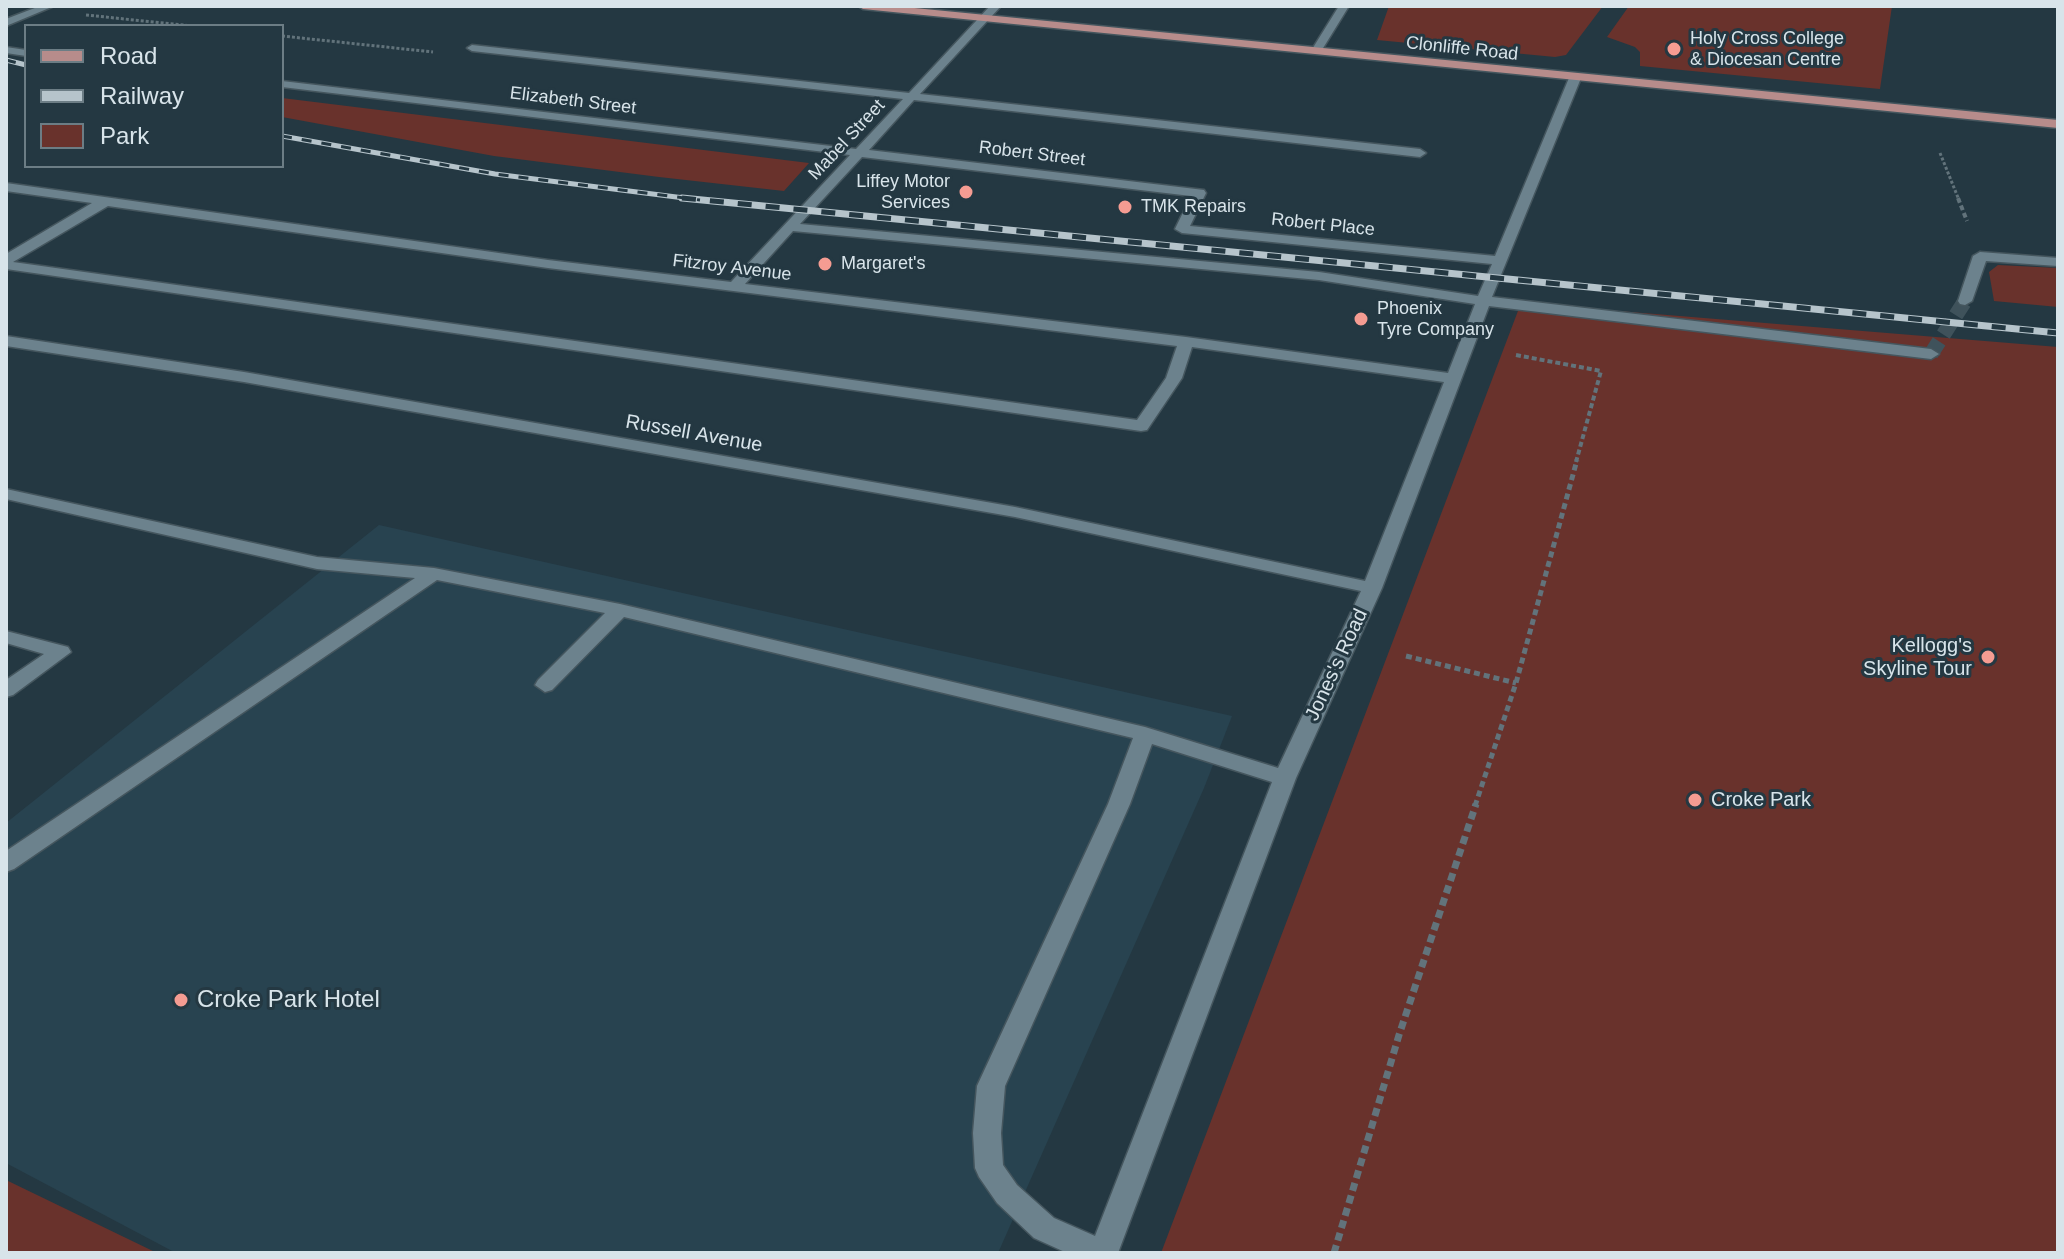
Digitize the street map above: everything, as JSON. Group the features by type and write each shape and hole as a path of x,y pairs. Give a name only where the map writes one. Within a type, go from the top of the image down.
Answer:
{"main road":[{"name":"Clonliffe Road","path":"863,6 2058,124"}],"street":[{"path":"6,23 49,6"},
{"name":"Mabel Street","path":"735,286 996,6"},
{"path":"1316,51 1344,6"},
{"path":"472,48 1420,153"},
{"name":"Jones's Road","path":"1101,1253 1285,778 1372,588 1484,300 1575,78"},
{"name":"Elizabeth Street","path":"284,84 859,152"},
{"name":"Robert Street","path":"859,152 1199,193"},
{"name":"Fitzroy Avenue","path":"6,187 548,264 1186,342 1454,379"},
{"name":"Robert Place","path":"1199,193 1182,229 1500,261"},
{"path":"6,263 70,220 107,201"},
{"path":"789,227 1319,276 1484,300 1931,354"},
{"path":"1965,301 1980,256 2058,262"},
{"path":"6,263 1141,426 1174,378 1186,342"},
{"name":"Russell Avenue","path":"6,341 259,380 1015,512 1372,588"},
{"path":"6,494 317,563 434,574 620,610 1145,734 1285,778"},
{"path":"6,863 434,574"},
{"path":"545,685 620,610"},
{"path":"6,637 61,652 6,690"},
{"path":"1101,1253 1044,1228 1007,1194 989,1168 987,1133 991,1086 1119,804 1145,734"}],"path":[{"path":"86,15 173,24"},
{"path":"284,36 442,53"},
{"path":"1940,153 1980,256"},
{"path":"1334,1253 1399,1035 1516,683 1601,371 1516,355"},
{"path":"1406,656 1516,683"}],"shaded area":[{"path":"379,525 1232,716 1204,788 998,1253 176,1253 6,1163 6,823"}],"green space":[{"path":"1389,6 1603,6 1566,55 1555,57 1377,40"},
{"name":"Holy Cross College & Diocesan Centre","path":"1629,6 1892,6 1880,89 1640,66 1640,52 1635,47 1607,37"},
{"path":"284,98 809,163 784,191 494,156 284,117"},
{"path":"1998,265 2058,268 2058,307 1994,301 1989,272"},
{"name":"Croke Park","path":"1521,303 2058,347 2058,1253 1161,1253"},
{"path":"6,1180 157,1253 6,1253"}],"tunnel":[{"path":"1931,354 1965,301"}],"railway":[{"path":"6,60 24,64"},
{"path":"284,136 495,174 692,199"},
{"path":"682,198 692,199"},
{"path":"692,199 2058,333"},
{"path":"692,199 700,200"}],"place":[{"name":"Holy Cross College & Diocesan Centre","path":"1674,49"},
{"name":"Liffey Motor Services","path":"966,192"},
{"name":"TMK Repairs","path":"1125,207"},
{"name":"Margaret's","path":"825,264"},
{"name":"Phoenix Tyre Company","path":"1361,319"},
{"name":"Kellogg's Skyline Tour","path":"1988,657"},
{"name":"Croke Park","path":"1695,800"},
{"name":"Croke Park Hotel","path":"181,1000"}]}
